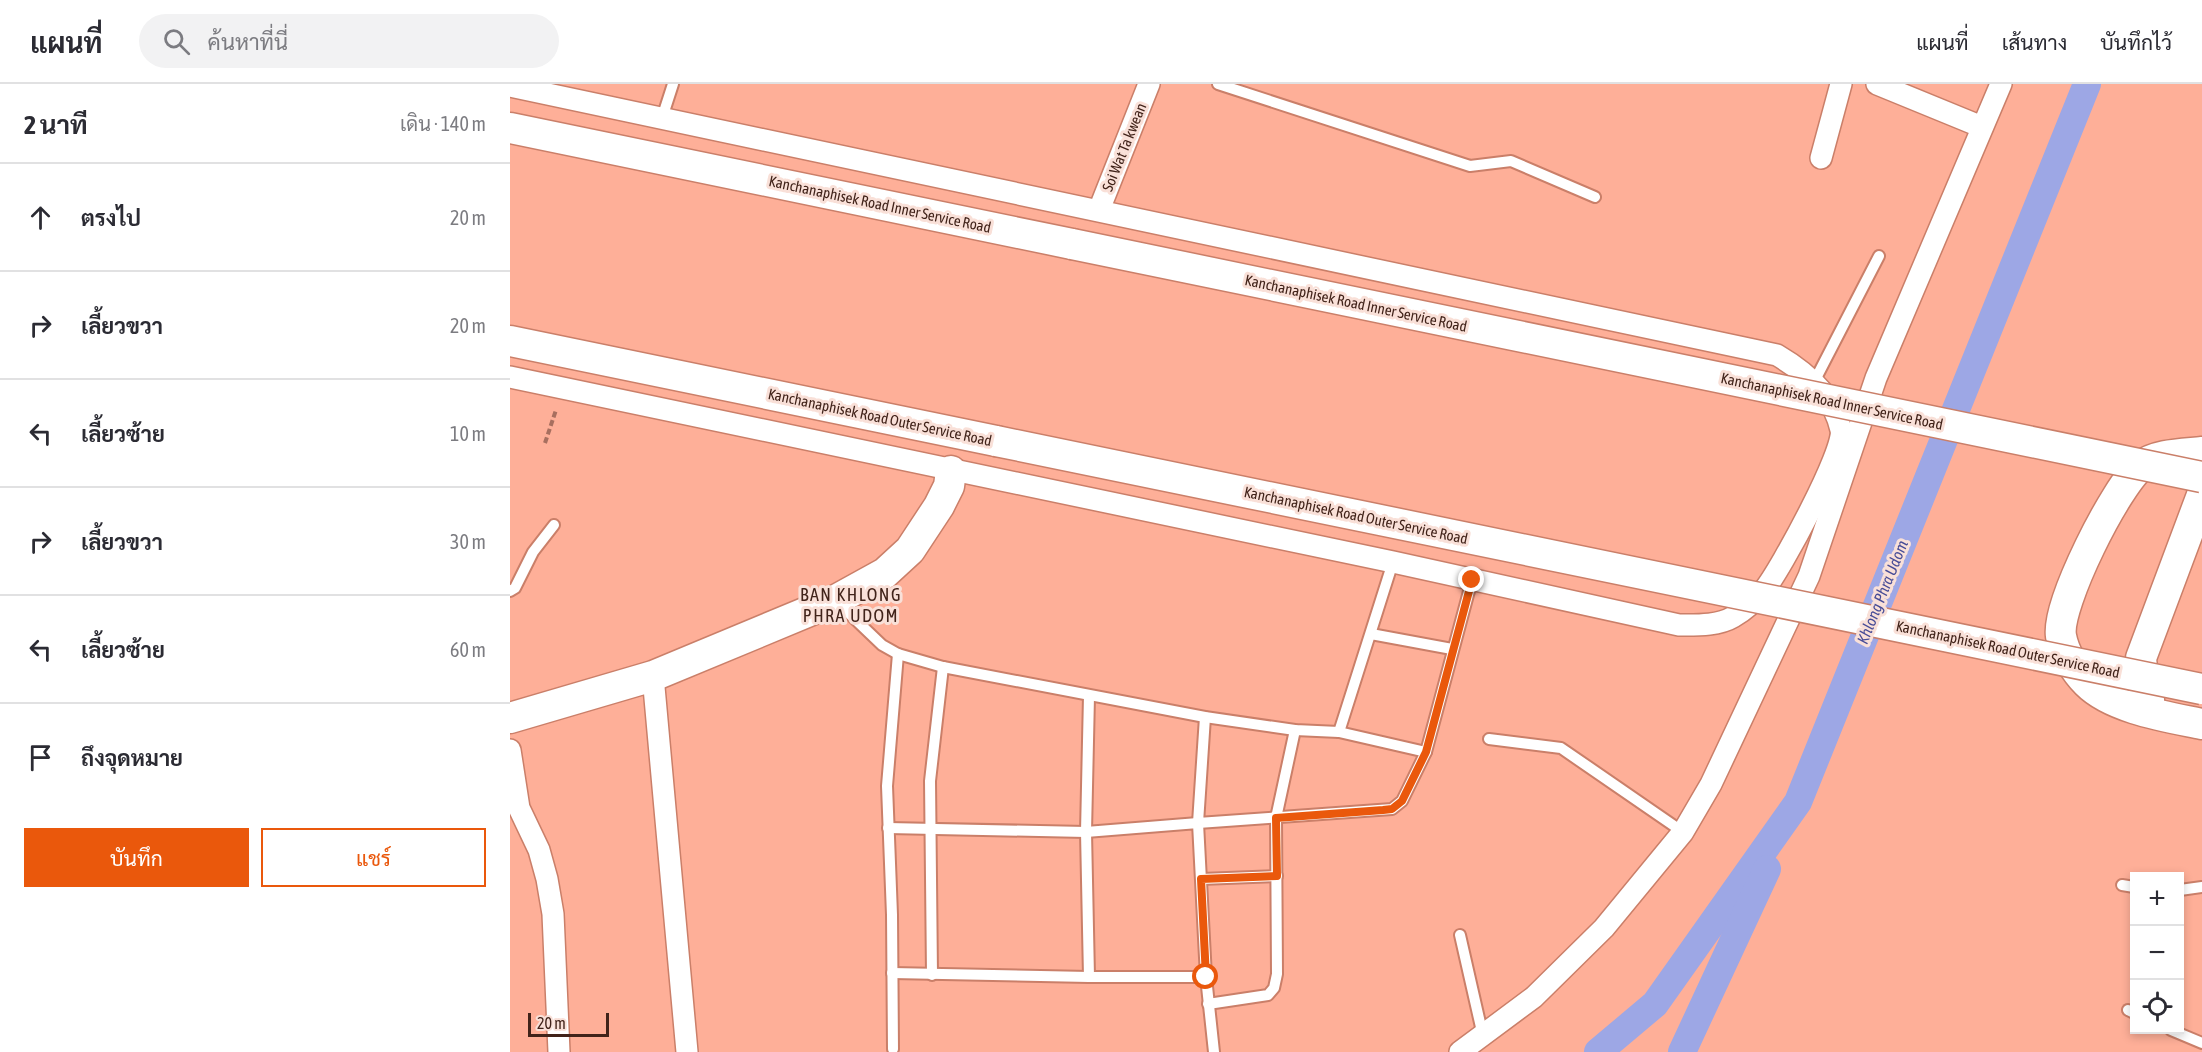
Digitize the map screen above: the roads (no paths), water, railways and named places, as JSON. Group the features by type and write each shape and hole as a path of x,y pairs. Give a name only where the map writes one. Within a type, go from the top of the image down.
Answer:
{"main road":[{"name":"Kanchanaphisek Road Inner Service Road","path":"510,128 2202,477"},
{"name":"Kanchanaphisek Road Outer Service Road","path":"510,341 2202,689"},
{"path":"2202,452 2167,456 2142,465 2120,489 2064,603 2061,635 2069,659 2088,685 2120,703 2155,714 2202,724"},
{"path":"510,718 653,676 836,600 885,573 910,550 939,506 949,486 951,471"},
{"path":"2155,714 2144,690 2141,658 2202,495"}],"street":[{"name":"Soi Wat Ta kwean","path":"1099,210 1149,84"},
{"path":"1821,158 1841,84"},
{"path":"1877,84 1982,127"},
{"path":"1460,1052 1534,997 1604,928 1683,832 1711,784 1809,576 1876,378 2001,84"},
{"path":"510,86 1777,355 1814,382 1835,411 1842,432 1827,478 1765,589 1731,618 1703,625 1680,625 1393,562 510,377"},
{"path":"653,676 687,1052"},
{"path":"510,750 519,808 538,850 547,879 553,914 559,1052"}],"lane":[{"path":"662,118 673,84"},
{"path":"1218,84 1470,166 1511,161 1595,197"},
{"path":"1814,382 1879,256"},
{"path":"510,591 515,588 533,552 554,525"},
{"path":"1340,732 1393,562"},
{"path":"888,828 1086,832 1392,809 1402,801 1426,752 1472,580"},
{"path":"836,600 882,645 898,654 943,668 1205,717 1294,730 1340,732 1426,752"},
{"path":"1371,634 1452,649"},
{"path":"893,1049 887,786 898,654"},
{"path":"932,975 930,781 943,668"},
{"path":"1089,696 1086,832 1089,977"},
{"path":"1205,717 1198,823 1206,977 1214,1052"},
{"path":"1208,1004 1268,996 1274,988 1277,974 1276,818 1294,730"},
{"path":"1489,739 1561,748 1683,832"},
{"path":"1201,879 1277,876"},
{"path":"2122,885 2130,886"},
{"path":"2184,889 2202,887"},
{"path":"1460,935 1483,1036"},
{"path":"892,973 1206,977"},
{"path":"2182,1034 2202,1043"}],"waterway":[{"name":"Khlong Phra Udom","path":"1598,1052 1655,1004 1798,802 2087,84"},
{"path":"1682,1052 1767,869"}],"district":[{"name":"BAN KHLONG PHRA UDOM","path":"851,604"}]}
